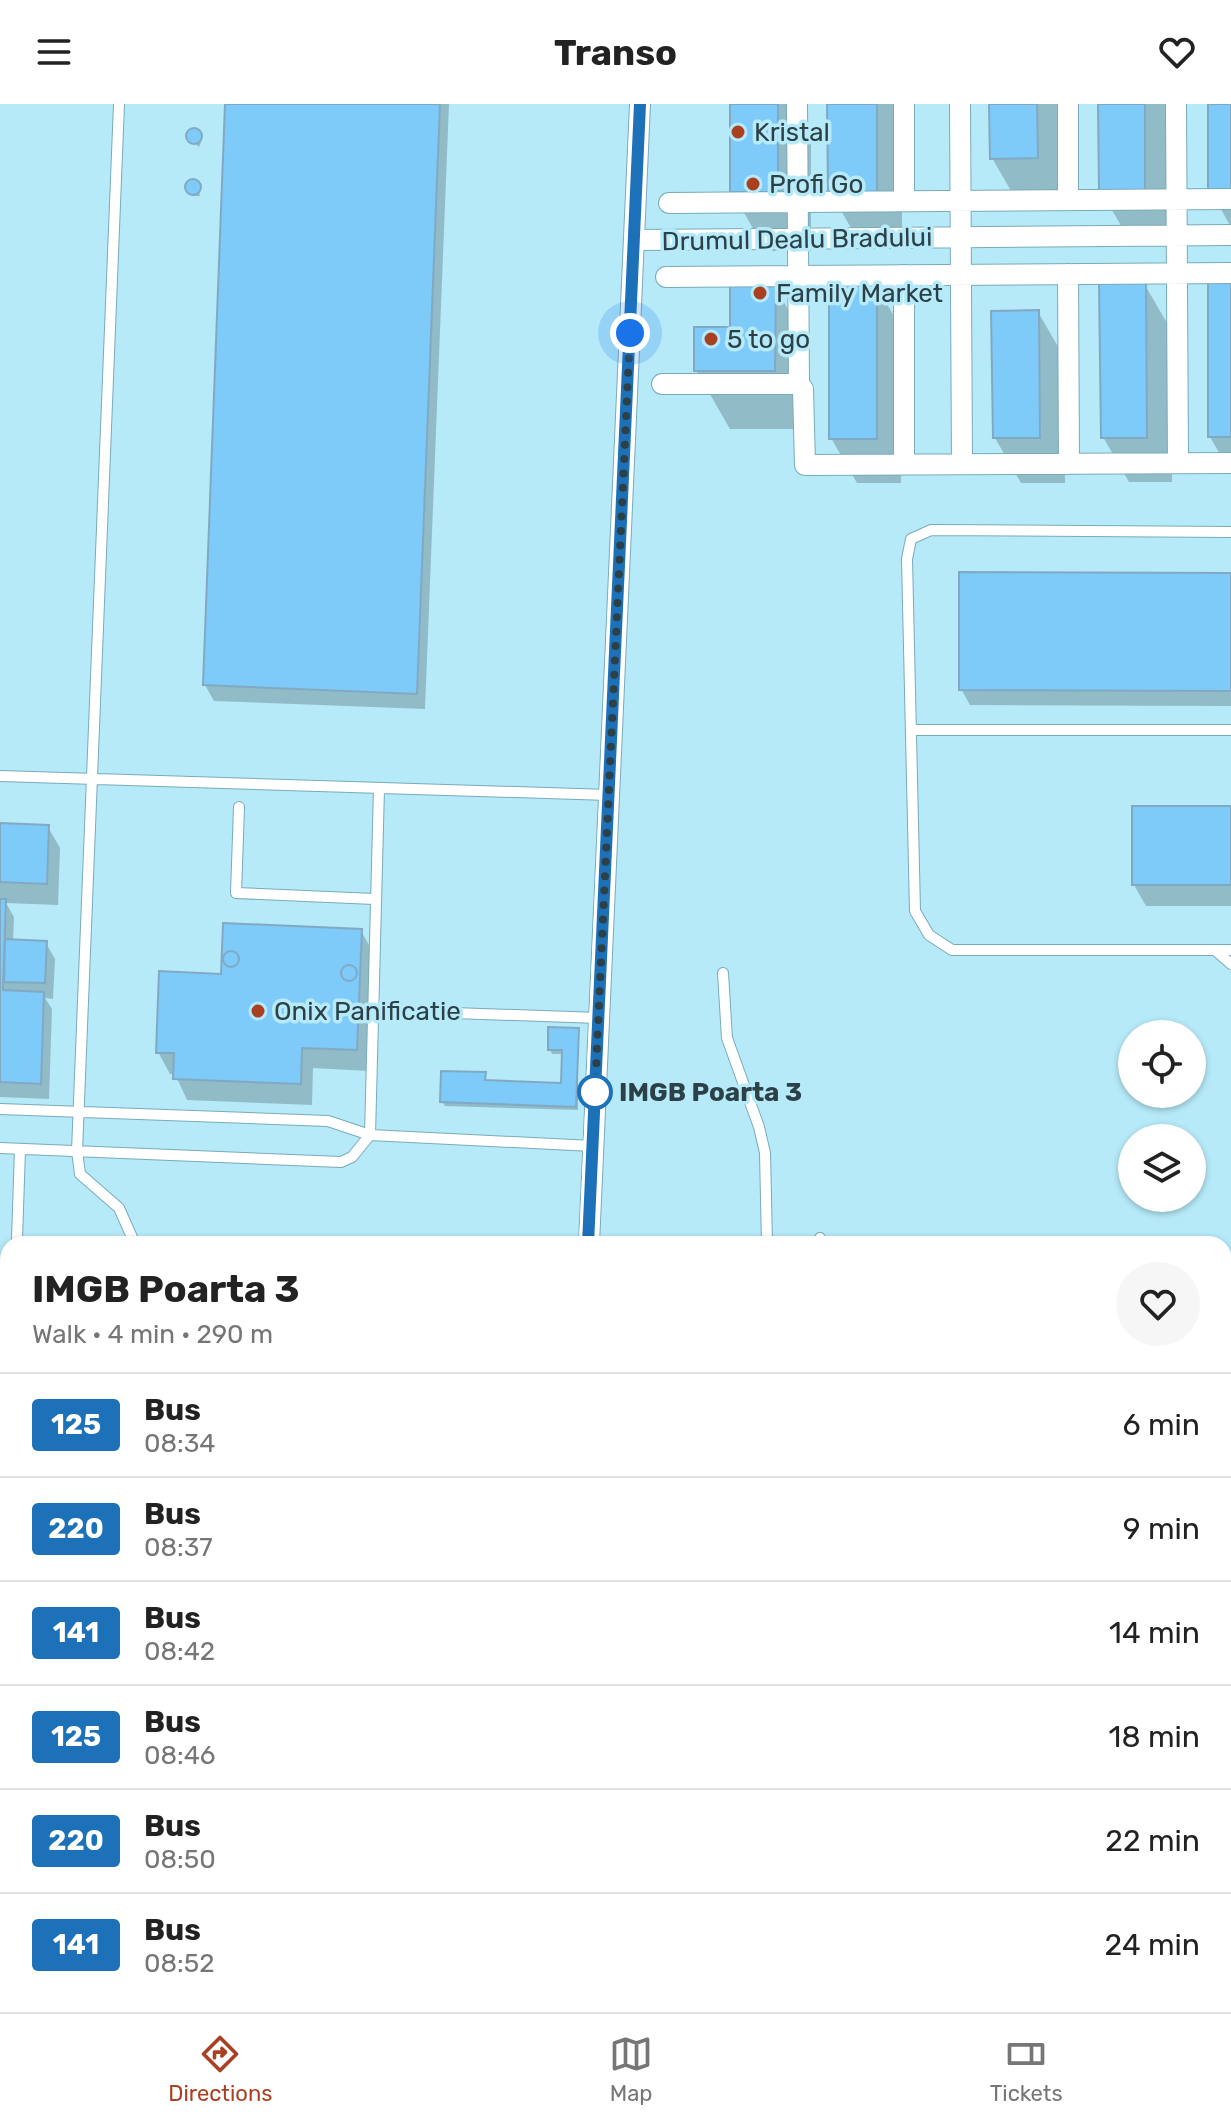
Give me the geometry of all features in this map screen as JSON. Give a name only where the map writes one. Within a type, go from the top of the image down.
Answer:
[{"type":"street","points":[[589,1236],[640,104]]},
{"type":"street","points":[[797,104],[799,384],[803,389],[805,465],[1231,463]]},
{"type":"street","points":[[904,104],[904,201]]},
{"type":"street","points":[[960,104],[961,237]]},
{"type":"street","points":[[1068,104],[1068,200]]},
{"type":"street","points":[[1176,104],[1178,463]]},
{"type":"street","points":[[669,203],[1231,199]]},
{"type":"street","name":"Drumul Dealu Bradului","points":[[634,240],[1231,235]]},
{"type":"street","name":"Drumul Dealu Bradului","points":[[961,237],[962,464]]},
{"type":"street","name":"Drumul Dealu Bradului","points":[[666,277],[1231,273]]},
{"type":"street","points":[[1068,274],[1069,464]]},
{"type":"street","points":[[904,275],[904,464]]},
{"type":"street","points":[[662,384],[799,384]]},
{"type":"lane","points":[[119,104],[95,779],[77,1151],[80,1174],[119,1208],[131,1236]]},
{"type":"lane","points":[[1231,532],[931,530],[911,539],[907,559],[914,730],[915,911],[929,935],[952,950],[1231,950]]},
{"type":"lane","points":[[914,730],[1231,730]]},
{"type":"lane","points":[[0,776],[609,795]]},
{"type":"lane","points":[[0,1148],[341,1162],[352,1157],[370,1135],[379,788]]},
{"type":"lane","points":[[239,807],[236,893],[374,899]]},
{"type":"lane","points":[[1215,950],[1231,964]]},
{"type":"lane","points":[[723,973],[727,1038],[759,1127],[765,1153],[767,1236]]},
{"type":"lane","points":[[425,1012],[599,1018]]},
{"type":"lane","points":[[0,1109],[328,1121],[370,1135],[593,1146]]},
{"type":"lane","points":[[17,1236],[20,1149]]},
{"type":"building","points":[[225,104],[440,104],[417,694],[203,685]]},
{"type":"building","points":[[730,104],[778,104],[778,192],[730,192]]},
{"type":"building","points":[[827,104],[877,104],[877,192],[828,192]]},
{"type":"building","points":[[989,104],[1037,104],[1038,158],[990,159]]},
{"type":"building","points":[[1098,104],[1145,104],[1145,191],[1099,191]]},
{"type":"building","points":[[1208,104],[1231,104],[1231,191],[1208,191]]},
{"type":"building","points":[[194,128],[200,130],[200,142],[194,144],[188,142],[186,136],[188,130]]},
{"type":"building","points":[[193,179],[199,181],[199,193],[193,195],[187,193],[185,187],[187,181]]},
{"type":"building","points":[[1208,282],[1231,282],[1231,437],[1208,437]]},
{"type":"building","points":[[730,283],[776,283],[775,371],[694,371],[694,327],[730,327]]},
{"type":"building","points":[[829,283],[877,283],[877,439],[829,439]]},
{"type":"building","points":[[1099,283],[1146,283],[1147,438],[1101,438]]},
{"type":"building","points":[[1039,310],[1040,438],[993,438],[991,311]]},
{"type":"building","points":[[959,572],[1231,573],[1231,691],[959,690]]},
{"type":"building","points":[[1132,806],[1231,806],[1231,885],[1132,885]]},
{"type":"building","points":[[0,823],[49,825],[47,884],[0,882]]},
{"type":"building","points":[[0,899],[6,899],[3,990],[44,992],[41,1084],[0,1082]]},
{"type":"building","name":"Onix Panificatie","points":[[223,923],[362,929],[357,1050],[302,1048],[301,1084],[173,1079],[174,1053],[156,1053],[159,971],[221,974]]},
{"type":"building","points":[[5,939],[47,941],[45,983],[4,982]]},
{"type":"building","points":[[231,951],[237,953],[237,965],[231,967],[225,965],[223,959],[225,953]]},
{"type":"building","points":[[349,965],[355,967],[355,979],[349,981],[343,979],[341,973],[343,967]]},
{"type":"building","points":[[548,1027],[579,1028],[576,1107],[440,1102],[441,1071],[486,1072],[485,1080],[561,1083],[562,1050],[548,1050]]},
{"type":"bus line","name":"125","points":[[588,1236],[640,104]]},
{"type":"place","name":"Kristal","points":[[738,132]]},
{"type":"place","name":"Profi Go","points":[[753,184]]},
{"type":"place","name":"Family Market","points":[[760,293]]},
{"type":"place","name":"5 to go","points":[[711,339]]},
{"type":"place","name":"Onix Panificatie","points":[[258,1011]]},
{"type":"place","name":"IMGB Poarta 3","points":[[595,1092]]},
{"type":"route","points":[[595,1092],[630,333]]}]
